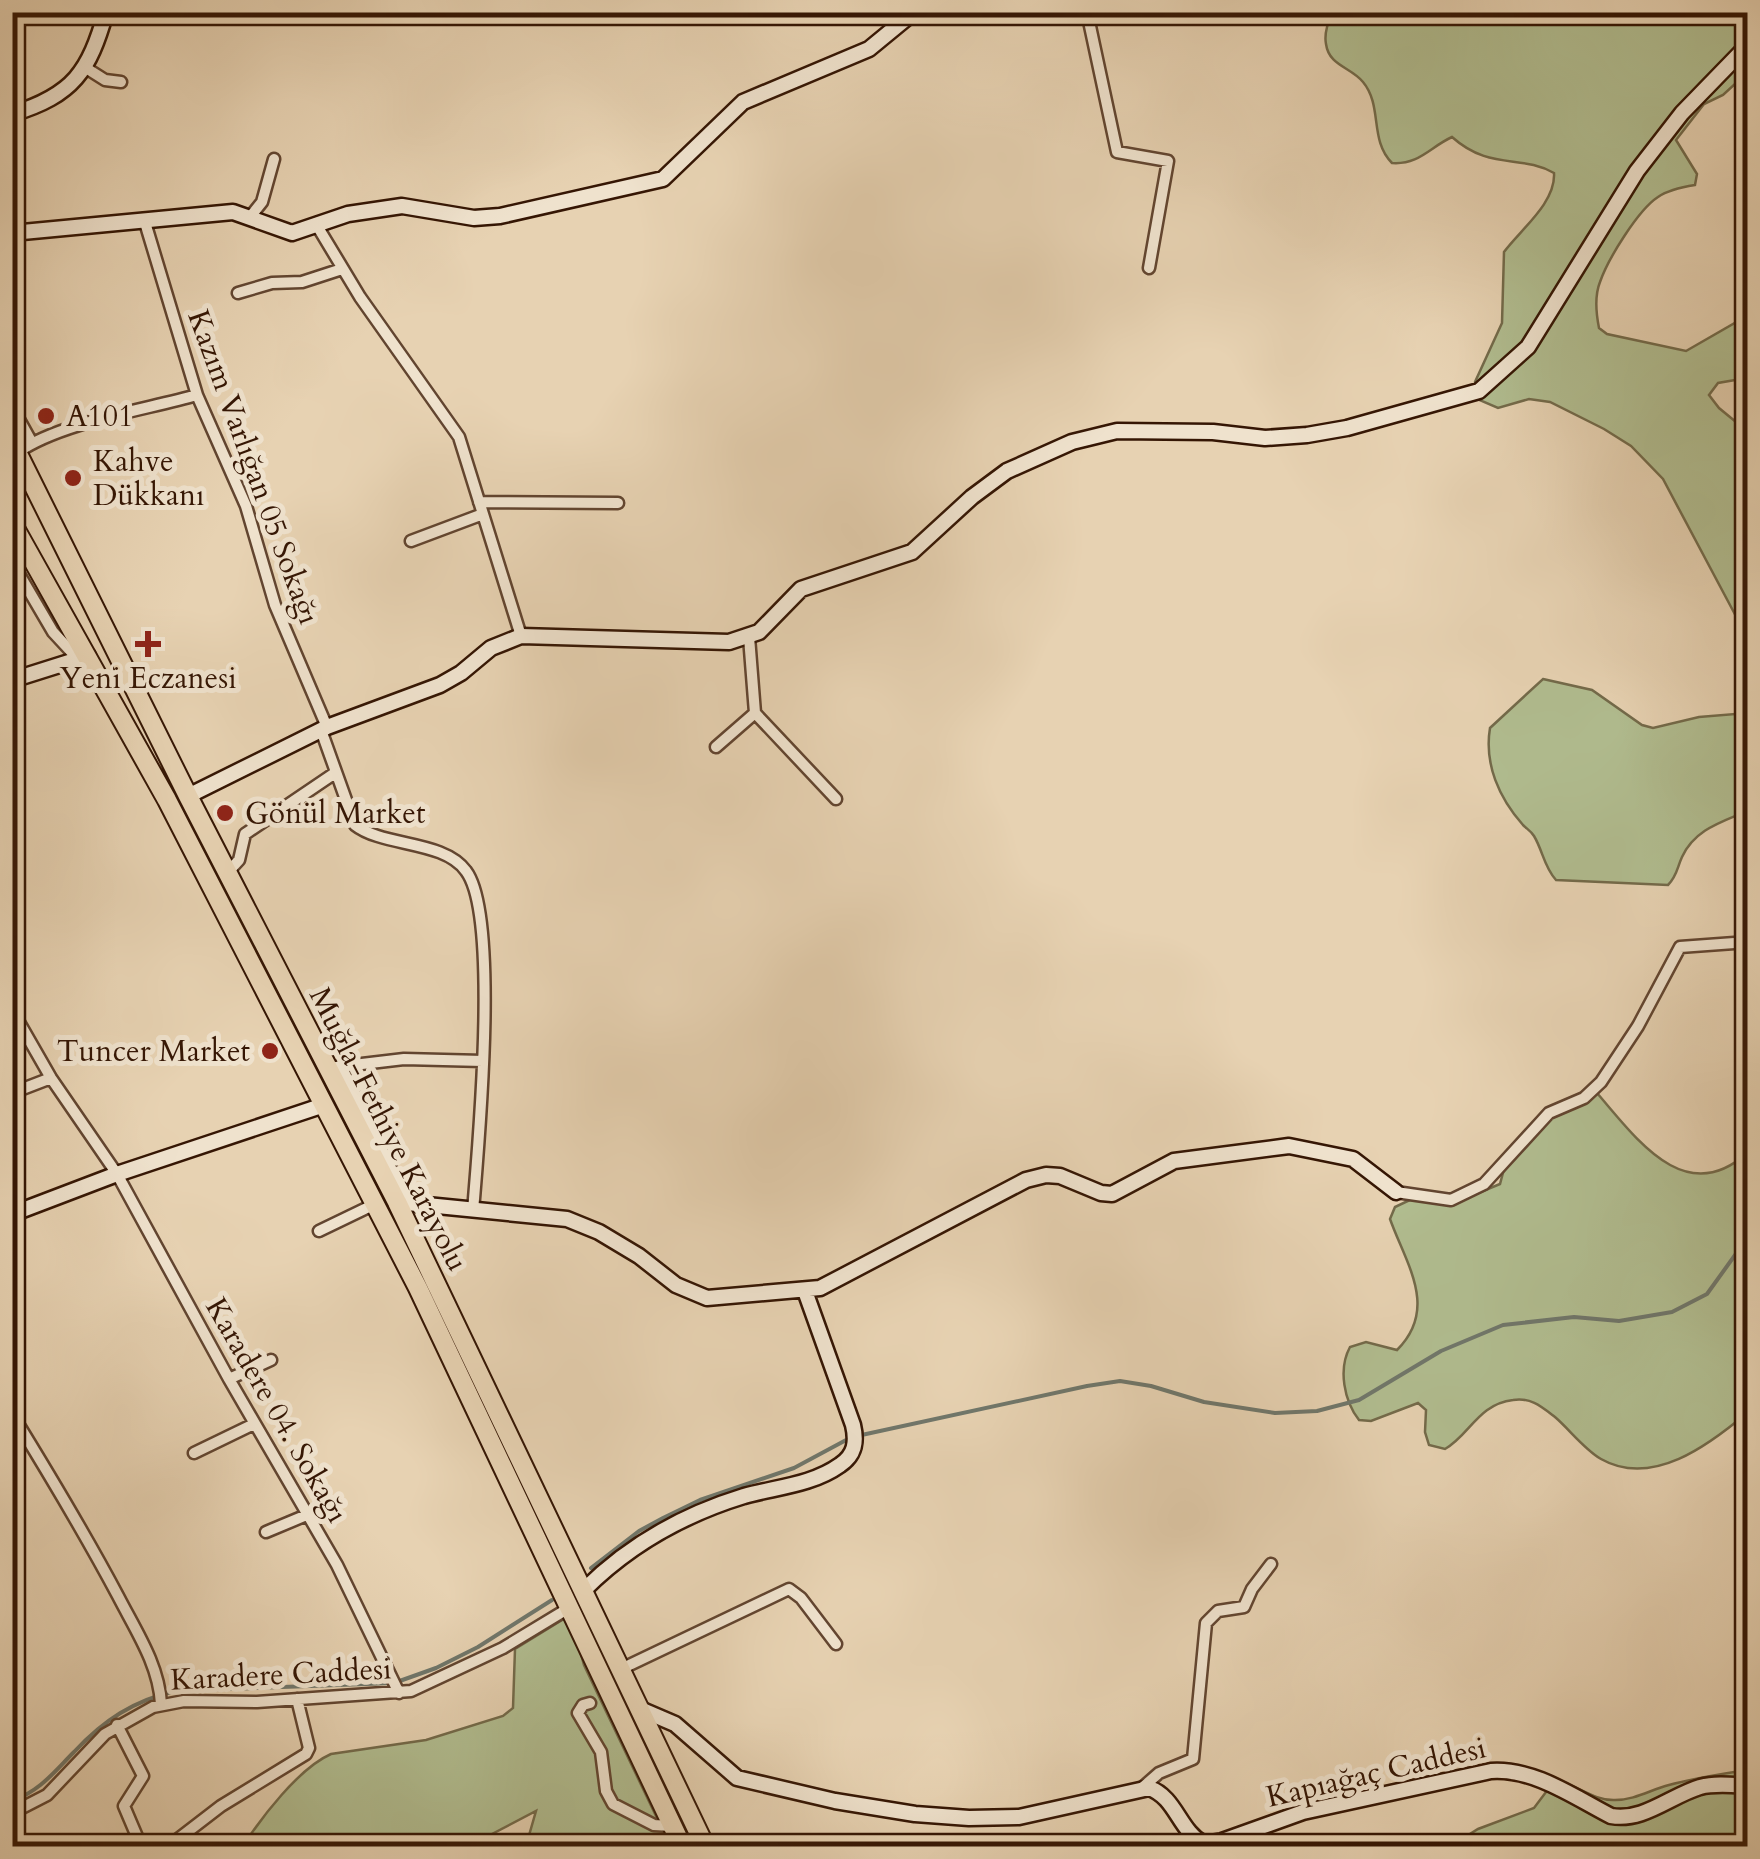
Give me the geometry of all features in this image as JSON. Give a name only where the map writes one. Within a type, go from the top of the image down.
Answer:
[{"type":"highway","points":[[12,476],[20,465],[19,446]]},
{"type":"highway","name":"Muğla-Fethiye Karayolu","points":[[19,446],[188,796],[334,1067],[402,1203],[705,1846]]},
{"type":"highway","name":"Muğla-Fethiye Karayolu","points":[[12,523],[375,1204],[682,1846]]},
{"type":"street","points":[[12,114],[52,97],[86,68],[106,12]]},
{"type":"street","points":[[12,233],[234,212],[292,233],[348,214],[402,206],[474,218],[500,216],[664,179],[743,102],[869,49],[914,12]]},
{"type":"street","points":[[1087,12],[1118,152],[1168,160],[1149,268]]},
{"type":"street","points":[[188,796],[324,728],[440,684],[461,673],[491,648],[521,636],[728,642],[750,637],[801,589],[912,552],[1007,471],[1072,442],[1117,430],[1214,432],[1265,438],[1308,435],[1467,397],[1479,391],[1528,346],[1638,171],[1682,113],[1748,45]]},
{"type":"street","points":[[86,68],[105,80],[121,82]]},
{"type":"street","points":[[250,217],[262,202],[274,158]]},
{"type":"street","name":"Kazım Varlığan 05 Sokağı","points":[[144,219],[198,396],[246,506],[275,605],[324,728],[350,817],[360,829],[426,849],[466,869],[482,930],[482,1061]]},
{"type":"street","points":[[316,224],[342,269],[459,437],[521,636]]},
{"type":"street","points":[[238,293],[272,283],[302,282],[342,269]]},
{"type":"street","points":[[12,407],[19,446],[198,396]]},
{"type":"street","points":[[411,542],[481,508],[618,503]]},
{"type":"street","points":[[12,562],[53,632],[83,658]]},
{"type":"street","points":[[750,637],[754,713],[836,799]]},
{"type":"street","points":[[12,680],[83,658]]},
{"type":"street","points":[[716,746],[754,713]]},
{"type":"street","points":[[227,873],[239,860],[244,834],[336,773]]},
{"type":"street","points":[[402,1203],[567,1219],[622,1245],[698,1297],[804,1291],[834,1282],[1026,1180],[1046,1174],[1112,1194],[1174,1160],[1289,1146],[1353,1159],[1396,1192],[1451,1200],[1484,1184],[1549,1113],[1584,1098],[1601,1082],[1638,1026],[1680,946],[1748,942]]},
{"type":"street","name":"Karadere 04. Sokağı","points":[[12,1010],[117,1174],[228,1379],[309,1514],[398,1691]]},
{"type":"street","points":[[334,1067],[404,1059],[482,1061],[473,1212]]},
{"type":"street","points":[[12,1093],[52,1078]]},
{"type":"street","points":[[12,1214],[324,1104]]},
{"type":"street","points":[[319,1231],[375,1204]]},
{"type":"street","points":[[584,1590],[618,1557],[638,1544],[723,1503],[826,1473],[845,1462],[855,1436],[804,1291]]},
{"type":"street","points":[[228,1379],[271,1360]]},
{"type":"street","points":[[12,1414],[94,1551],[147,1652],[161,1701]]},
{"type":"street","points":[[194,1453],[254,1424]]},
{"type":"street","points":[[266,1532],[309,1514]]},
{"type":"street","points":[[640,1709],[674,1724],[737,1778],[834,1801],[969,1818],[1065,1809],[1143,1788],[1159,1773],[1193,1759],[1208,1618],[1244,1606],[1271,1564]]},
{"type":"street","points":[[622,1668],[789,1589],[802,1598],[836,1644]]},
{"type":"street","name":"Karadere Caddesi","points":[[12,1812],[46,1795],[117,1725],[161,1701],[298,1699],[398,1691],[476,1661],[569,1608]]},
{"type":"street","points":[[169,1846],[221,1806],[306,1754],[309,1748],[298,1699]]},
{"type":"street","points":[[590,1703],[578,1713],[601,1752],[606,1791],[613,1804],[654,1825],[672,1826]]},
{"type":"street","points":[[117,1725],[142,1772],[142,1780],[124,1806],[142,1846]]},
{"type":"street","name":"Kapıağaç Caddesi","points":[[1143,1788],[1164,1795],[1192,1836],[1211,1844],[1304,1812],[1492,1771],[1534,1777],[1622,1818],[1703,1786],[1748,1786]]},
{"type":"green space","points":[[1332,13],[1747,13],[1747,73],[1723,95],[1704,104],[1676,140],[1697,174],[1695,185],[1675,189],[1650,203],[1604,272],[1596,305],[1599,328],[1607,334],[1686,351],[1747,316],[1747,378],[1718,383],[1709,395],[1747,431],[1747,637],[1663,479],[1631,446],[1550,402],[1529,399],[1498,408],[1477,399],[1475,382],[1502,323],[1504,252],[1543,205],[1554,173],[1479,154],[1452,137],[1417,158],[1392,163],[1381,144],[1369,91],[1328,51],[1326,36]]},
{"type":"green space","points":[[1543,679],[1592,690],[1642,725],[1653,728],[1699,717],[1747,713],[1747,811],[1694,840],[1668,885],[1556,880],[1534,836],[1500,792],[1489,755],[1490,728]]},
{"type":"green space","points":[[1597,1093],[1645,1147],[1683,1170],[1703,1174],[1724,1168],[1747,1153],[1747,1413],[1679,1459],[1640,1469],[1620,1467],[1601,1459],[1555,1417],[1525,1400],[1491,1408],[1445,1449],[1429,1445],[1426,1410],[1418,1403],[1371,1421],[1359,1420],[1344,1385],[1344,1365],[1350,1347],[1366,1342],[1397,1350],[1416,1318],[1415,1286],[1390,1219],[1395,1207],[1414,1198],[1464,1199],[1500,1184],[1508,1154],[1543,1111]]},
{"type":"green space","points":[[567,1617],[584,1665],[666,1837],[630,1846],[526,1846],[536,1811],[469,1846],[243,1846],[294,1782],[331,1754],[426,1740],[503,1716],[513,1708],[515,1649]]},
{"type":"green space","points":[[1747,1770],[1747,1846],[1451,1846],[1478,1829],[1534,1808],[1555,1780],[1599,1798],[1615,1800],[1688,1780]]},
{"type":"waterway","points":[[857,1436],[1120,1381],[1204,1402],[1275,1413],[1317,1411],[1359,1400],[1441,1351],[1503,1325],[1574,1317],[1619,1321],[1672,1312],[1707,1294],[1748,1237]]},
{"type":"waterway","points":[[591,1568],[639,1531],[663,1518],[700,1500],[794,1468],[848,1439]]},
{"type":"waterway","points":[[12,1801],[39,1786],[108,1721],[146,1700],[175,1691],[394,1683],[478,1647],[552,1600]]},
{"type":"place","name":"A101","points":[[46,416]]},
{"type":"place","name":"Kahve Dükkanı","points":[[73,478]]},
{"type":"place","name":"Yeni Eczanesi","points":[[148,644]]},
{"type":"place","name":"Gönül Market","points":[[225,813]]},
{"type":"place","name":"Tuncer Market","points":[[270,1051]]}]
